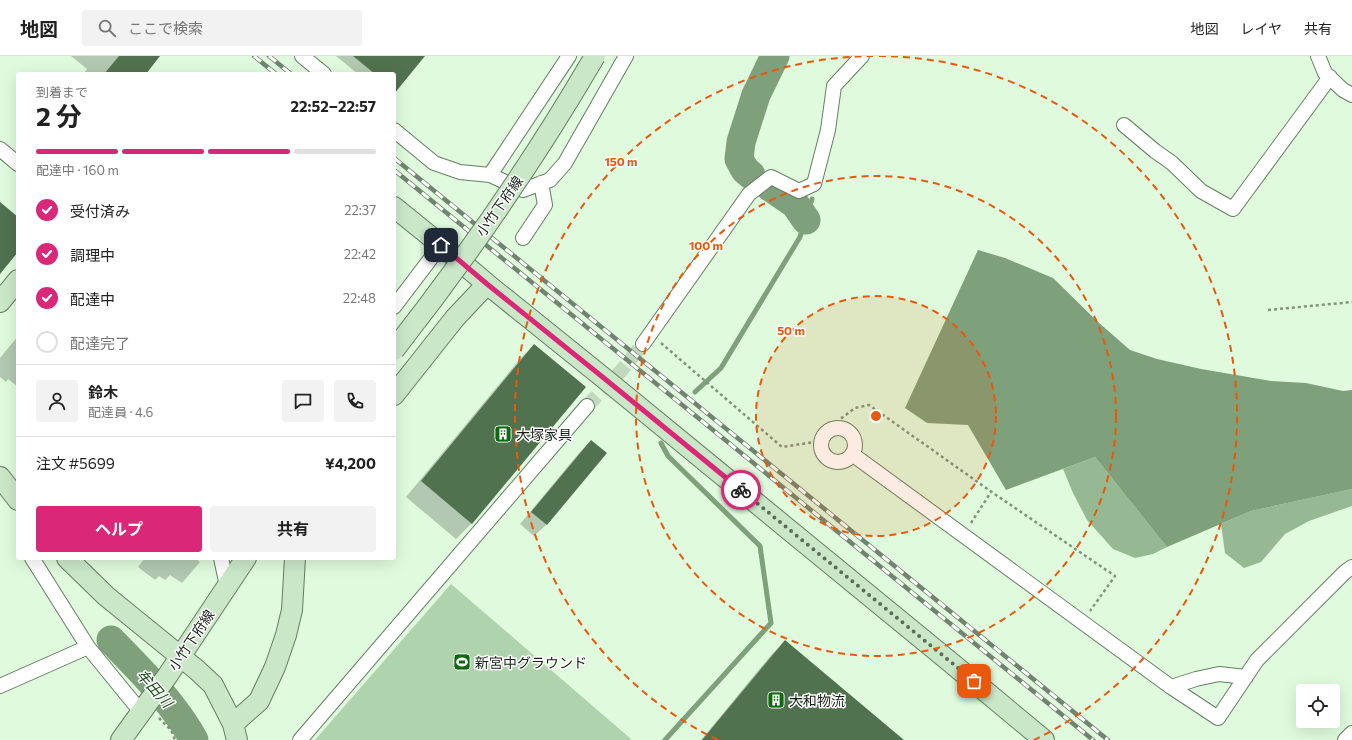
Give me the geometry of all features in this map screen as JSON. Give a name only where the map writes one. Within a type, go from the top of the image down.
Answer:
[{"type":"street","points":[[302,56],[322,72]]},
{"type":"street","points":[[490,175],[570,56]]},
{"type":"street","name":"小竹下府線","points":[[396,347],[421,316],[492,218],[561,114],[595,56]]},
{"type":"street","points":[[396,132],[434,163],[460,172],[490,175],[522,190],[550,180],[565,163],[626,56]]},
{"type":"street","points":[[646,339],[749,194],[771,177],[799,191],[814,184],[828,130],[834,86],[862,56]]},
{"type":"street","points":[[1318,56],[1325,73],[1343,90],[1352,95]]},
{"type":"street","points":[[1124,124],[1155,151],[1172,163],[1201,191],[1233,208],[1330,77]]},
{"type":"street","points":[[0,149],[16,162]]},
{"type":"street","points":[[523,238],[545,205],[541,183]]},
{"type":"street","points":[[396,209],[950,661],[1044,740]]},
{"type":"street","points":[[396,304],[441,245]]},
{"type":"street","points":[[0,302],[16,282]]},
{"type":"street","points":[[396,392],[455,318],[487,284]]},
{"type":"street","points":[[300,740],[587,406]]},
{"type":"street","points":[[842,429],[847,431],[853,439],[854,450],[848,459],[837,462],[826,457],[823,453],[821,442],[824,436],[832,430],[842,429]]},
{"type":"street","points":[[852,454],[1171,687],[1218,718],[1257,660],[1345,572],[1352,567]]},
{"type":"street","points":[[0,477],[16,497]]},
{"type":"street","points":[[33,560],[88,648],[144,708]]},
{"type":"street","points":[[68,560],[106,596],[198,670],[213,685],[235,732],[259,701],[275,667],[286,635],[292,610],[296,560]]},
{"type":"street","points":[[221,560],[227,586]]},
{"type":"street","name":"小竹下府線","points":[[121,740],[168,675],[245,560]]},
{"type":"street","points":[[0,686],[88,648]]},
{"type":"street","points":[[1171,687],[1219,674],[1246,677]]},
{"type":"street","points":[[1345,740],[1352,733]]},
{"type":"path","points":[[1268,310],[1352,302]]},
{"type":"path","points":[[646,339],[782,447],[821,442]]},
{"type":"path","points":[[842,429],[838,420],[856,408],[869,405],[991,492],[1116,576],[1082,622]]},
{"type":"path","points":[[962,535],[991,492]]},
{"type":"path","points":[[144,708],[170,730],[175,740]]},
{"type":"shaded area","points":[[978,250],[1005,258],[1053,278],[1098,322],[1130,350],[1157,359],[1201,369],[1271,381],[1306,383],[1343,391],[1352,390],[1352,489],[1251,511],[1167,547],[1095,457],[1006,490],[968,425],[927,423],[905,408]]},
{"type":"shaded area","points":[[1095,457],[1167,547],[1153,554],[1135,558],[1113,549],[1087,520],[1063,469]]},
{"type":"shaded area","points":[[1352,489],[1352,506],[1309,521],[1285,534],[1261,562],[1244,568],[1225,553],[1221,524],[1251,511]]},
{"type":"shaded area","name":"新宮中グラウンド","points":[[451,584],[631,739],[315,740]]},
{"type":"building","points":[[119,56],[160,56],[148,72],[106,72]]},
{"type":"building","points":[[353,56],[425,56],[396,92],[396,72],[373,72]]},
{"type":"building","points":[[0,202],[16,215],[16,254],[0,274]]},
{"type":"building","name":"大塚家具","points":[[534,344],[586,387],[472,524],[421,481]]},
{"type":"building","points":[[591,440],[607,453],[547,525],[531,512]]},
{"type":"building","name":"大和物流","points":[[785,640],[904,740],[702,740]]},
{"type":"waterway","points":[[751,175],[745,170],[739,159],[741,142],[756,95],[775,56]]},
{"type":"waterway","points":[[770,187],[795,204],[806,220]]},
{"type":"waterway","points":[[695,392],[721,368],[800,237],[812,199]]},
{"type":"waterway","points":[[661,443],[668,456],[760,546],[771,623],[665,740]]},
{"type":"waterway","name":"牟田川","points":[[111,640],[145,675],[166,700],[186,726],[194,740]]},
{"type":"tunnel","points":[[587,406],[621,371],[643,344]]},
{"type":"railway","points":[[254,56],[274,72]]},
{"type":"railway","points":[[269,56],[289,72]]},
{"type":"railway","points":[[396,160],[1108,740]]},
{"type":"railway","points":[[396,172],[1093,740]]},
{"type":"way so far","points":[[741,490],[974,681]]},
{"type":"place","name":"大塚家具","points":[[503,434]]},
{"type":"place","name":"新宮中グラウンド","points":[[462,662]]},
{"type":"place","name":"大和物流","points":[[776,700]]},
{"type":"route","points":[[441,245],[741,490]]}]
